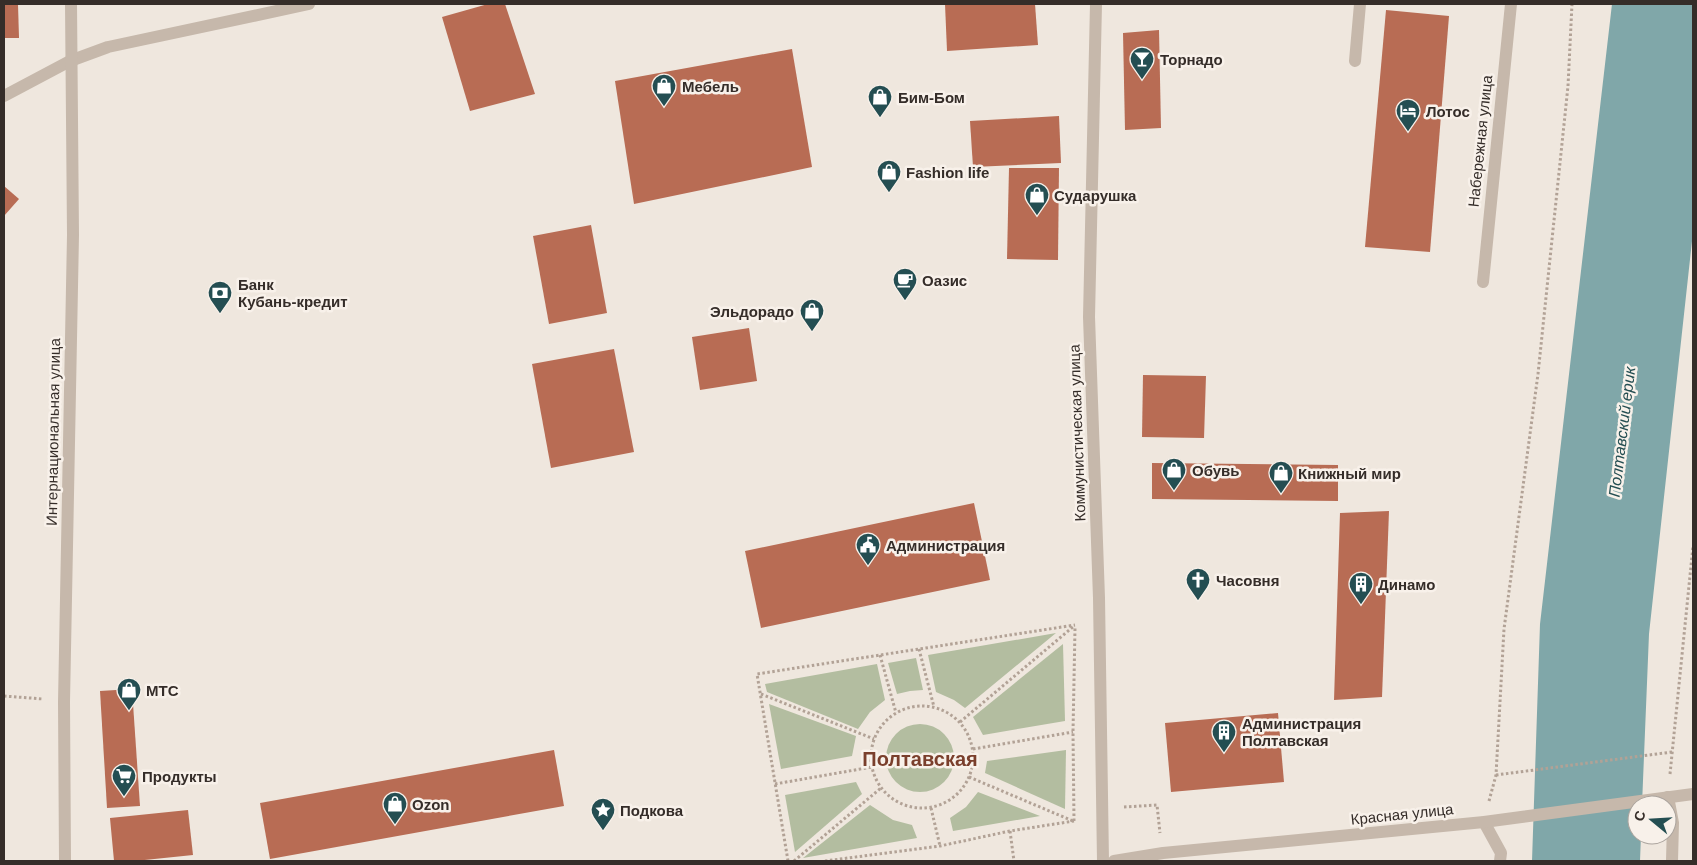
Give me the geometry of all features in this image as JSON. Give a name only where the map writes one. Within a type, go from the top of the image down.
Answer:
[{"type":"street","name":"Интернациональная улица","points":[[65,861],[64,702],[73,235],[70,4]]},
{"type":"street","points":[[4,96],[70,61],[108,47],[309,4]]},
{"type":"street","name":"Коммунистическая улица","points":[[1096,4],[1089,317],[1099,598],[1103,861]]},
{"type":"street","points":[[1355,61],[1360,4]]},
{"type":"street","name":"Набережная улица","points":[[1482,282],[1511,4]]},
{"type":"street","name":"Красная улица","points":[[1677,796],[1693,794]]},
{"type":"street","name":"Красная улица","points":[[1114,861],[1163,853],[1484,822],[1627,803]]},
{"type":"street","points":[[1484,822],[1501,853],[1500,861]]},
{"type":"street","points":[[1672,845],[1672,861]]},
{"type":"path","points":[[1484,822],[1496,775],[1504,629],[1539,364],[1568,86],[1572,4]]},
{"type":"path","points":[[1664,795],[1672,752],[1693,546]]},
{"type":"path","points":[[788,861],[757,674],[1075,625]]},
{"type":"path","points":[[960,722],[1075,625]]},
{"type":"path","points":[[1074,821],[1075,625]]},
{"type":"path","points":[[919,649],[934,707]]},
{"type":"path","points":[[880,655],[896,713]]},
{"type":"path","points":[[761,694],[874,739]]},
{"type":"path","points":[[4,696],[64,702]]},
{"type":"path","points":[[915,706],[934,707],[948,713],[960,722],[970,739],[973,749],[972,768],[969,777],[958,794],[946,803],[931,808],[920,808],[905,806],[892,799],[881,788],[872,767],[871,754],[874,739],[881,726],[896,713],[915,706]]},
{"type":"path","points":[[973,749],[1073,732]]},
{"type":"path","points":[[1496,775],[1672,752]]},
{"type":"path","points":[[775,784],[872,767]]},
{"type":"path","points":[[969,777],[1074,821]]},
{"type":"path","points":[[794,861],[881,788]]},
{"type":"path","points":[[1074,810],[1157,805],[1163,853]]},
{"type":"path","points":[[931,808],[940,846]]},
{"type":"path","points":[[825,861],[940,846],[1010,831],[1074,821]]},
{"type":"path","points":[[1010,831],[1014,861]]},
{"type":"green space","points":[[1056,633],[965,708],[954,700],[936,692],[928,655]]},
{"type":"green space","points":[[1063,644],[1065,721],[983,735],[973,717]]},
{"type":"green space","points":[[916,658],[923,690],[897,694],[888,663]]},
{"type":"green space","points":[[877,664],[885,700],[870,712],[858,729],[767,692],[765,684]]},
{"type":"green space","points":[[769,704],[856,736],[852,756],[781,769]]},
{"type":"green space","points":[[920,724],[933,727],[944,734],[951,745],[954,758],[951,771],[944,782],[933,789],[920,792],[907,789],[896,782],[889,771],[886,758],[889,745],[896,734],[907,727]]},
{"type":"green space","points":[[1066,750],[1065,809],[985,773],[987,761]]},
{"type":"green space","points":[[856,782],[862,794],[795,852],[785,795]]},
{"type":"green space","points":[[978,792],[1040,816],[953,831],[950,818],[966,807]]},
{"type":"green space","points":[[870,805],[893,820],[912,825],[917,838],[803,858]]},
{"type":"water","name":"Полтавский ерик","points":[[1612,4],[1693,4],[1693,232],[1649,634],[1642,795],[1627,795],[1627,845],[1641,845],[1640,861],[1532,861],[1540,624]]},
{"type":"building","points":[[4,4],[18,4],[19,38],[4,38]]},
{"type":"building","points":[[488,4],[505,4],[535,94],[470,111],[442,17]]},
{"type":"building","points":[[945,4],[1035,4],[1038,45],[947,51]]},
{"type":"building","name":"Лотос","points":[[1386,10],[1449,16],[1430,252],[1365,247]]},
{"type":"building","name":"Торнадо","points":[[1159,30],[1161,128],[1125,130],[1123,33]]},
{"type":"building","points":[[792,49],[812,167],[634,204],[615,81]]},
{"type":"building","points":[[1059,116],[1061,163],[973,167],[970,121]]},
{"type":"building","points":[[1009,168],[1059,168],[1058,260],[1007,259]]},
{"type":"building","points":[[4,186],[19,199],[4,216]]},
{"type":"building","points":[[591,225],[607,313],[549,324],[533,236]]},
{"type":"building","points":[[749,328],[757,381],[700,390],[692,337]]},
{"type":"building","points":[[614,349],[634,452],[551,468],[532,364]]},
{"type":"building","points":[[1143,375],[1206,376],[1204,438],[1142,437]]},
{"type":"building","points":[[1152,463],[1338,465],[1338,501],[1152,499]]},
{"type":"building","name":"Администрация","points":[[974,503],[990,580],[761,628],[745,551]]},
{"type":"building","name":"Динамо","points":[[1389,511],[1382,697],[1334,700],[1340,513]]},
{"type":"building","points":[[132,689],[140,806],[107,808],[100,691]]},
{"type":"building","name":"Администрация Полтавская","points":[[1278,713],[1284,782],[1171,792],[1165,723]]},
{"type":"building","points":[[554,750],[564,806],[270,859],[260,803]]},
{"type":"building","points":[[188,810],[193,855],[135,861],[114,861],[110,818]]},
{"type":"place","name":"Торнадо","points":[[1142,80]]},
{"type":"place","name":"Мебель","points":[[664,107]]},
{"type":"place","name":"Бим-Бом","points":[[880,118]]},
{"type":"place","name":"Лотос","points":[[1408,132]]},
{"type":"place","name":"Fashion life","points":[[889,193]]},
{"type":"place","name":"Сударушка","points":[[1037,216]]},
{"type":"place","name":"Оазис","points":[[905,301]]},
{"type":"place","name":"Банк Кубань-кредит","points":[[220,314]]},
{"type":"place","name":"Эльдорадо","points":[[812,332]]},
{"type":"place","name":"Обувь","points":[[1174,491]]},
{"type":"place","name":"Книжный мир","points":[[1281,494]]},
{"type":"place","name":"Администрация","points":[[868,566]]},
{"type":"place","name":"Часовня","points":[[1198,601]]},
{"type":"place","name":"Динамо","points":[[1361,605]]},
{"type":"place","name":"МТС","points":[[129,711]]},
{"type":"place","name":"Администрация Полтавская","points":[[1224,753]]},
{"type":"place","name":"Продукты","points":[[124,797]]},
{"type":"place","name":"Ozon","points":[[395,825]]},
{"type":"place","name":"Подкова","points":[[603,831]]},
{"type":"district","name":"Полтавская","points":[[920,759]]}]
